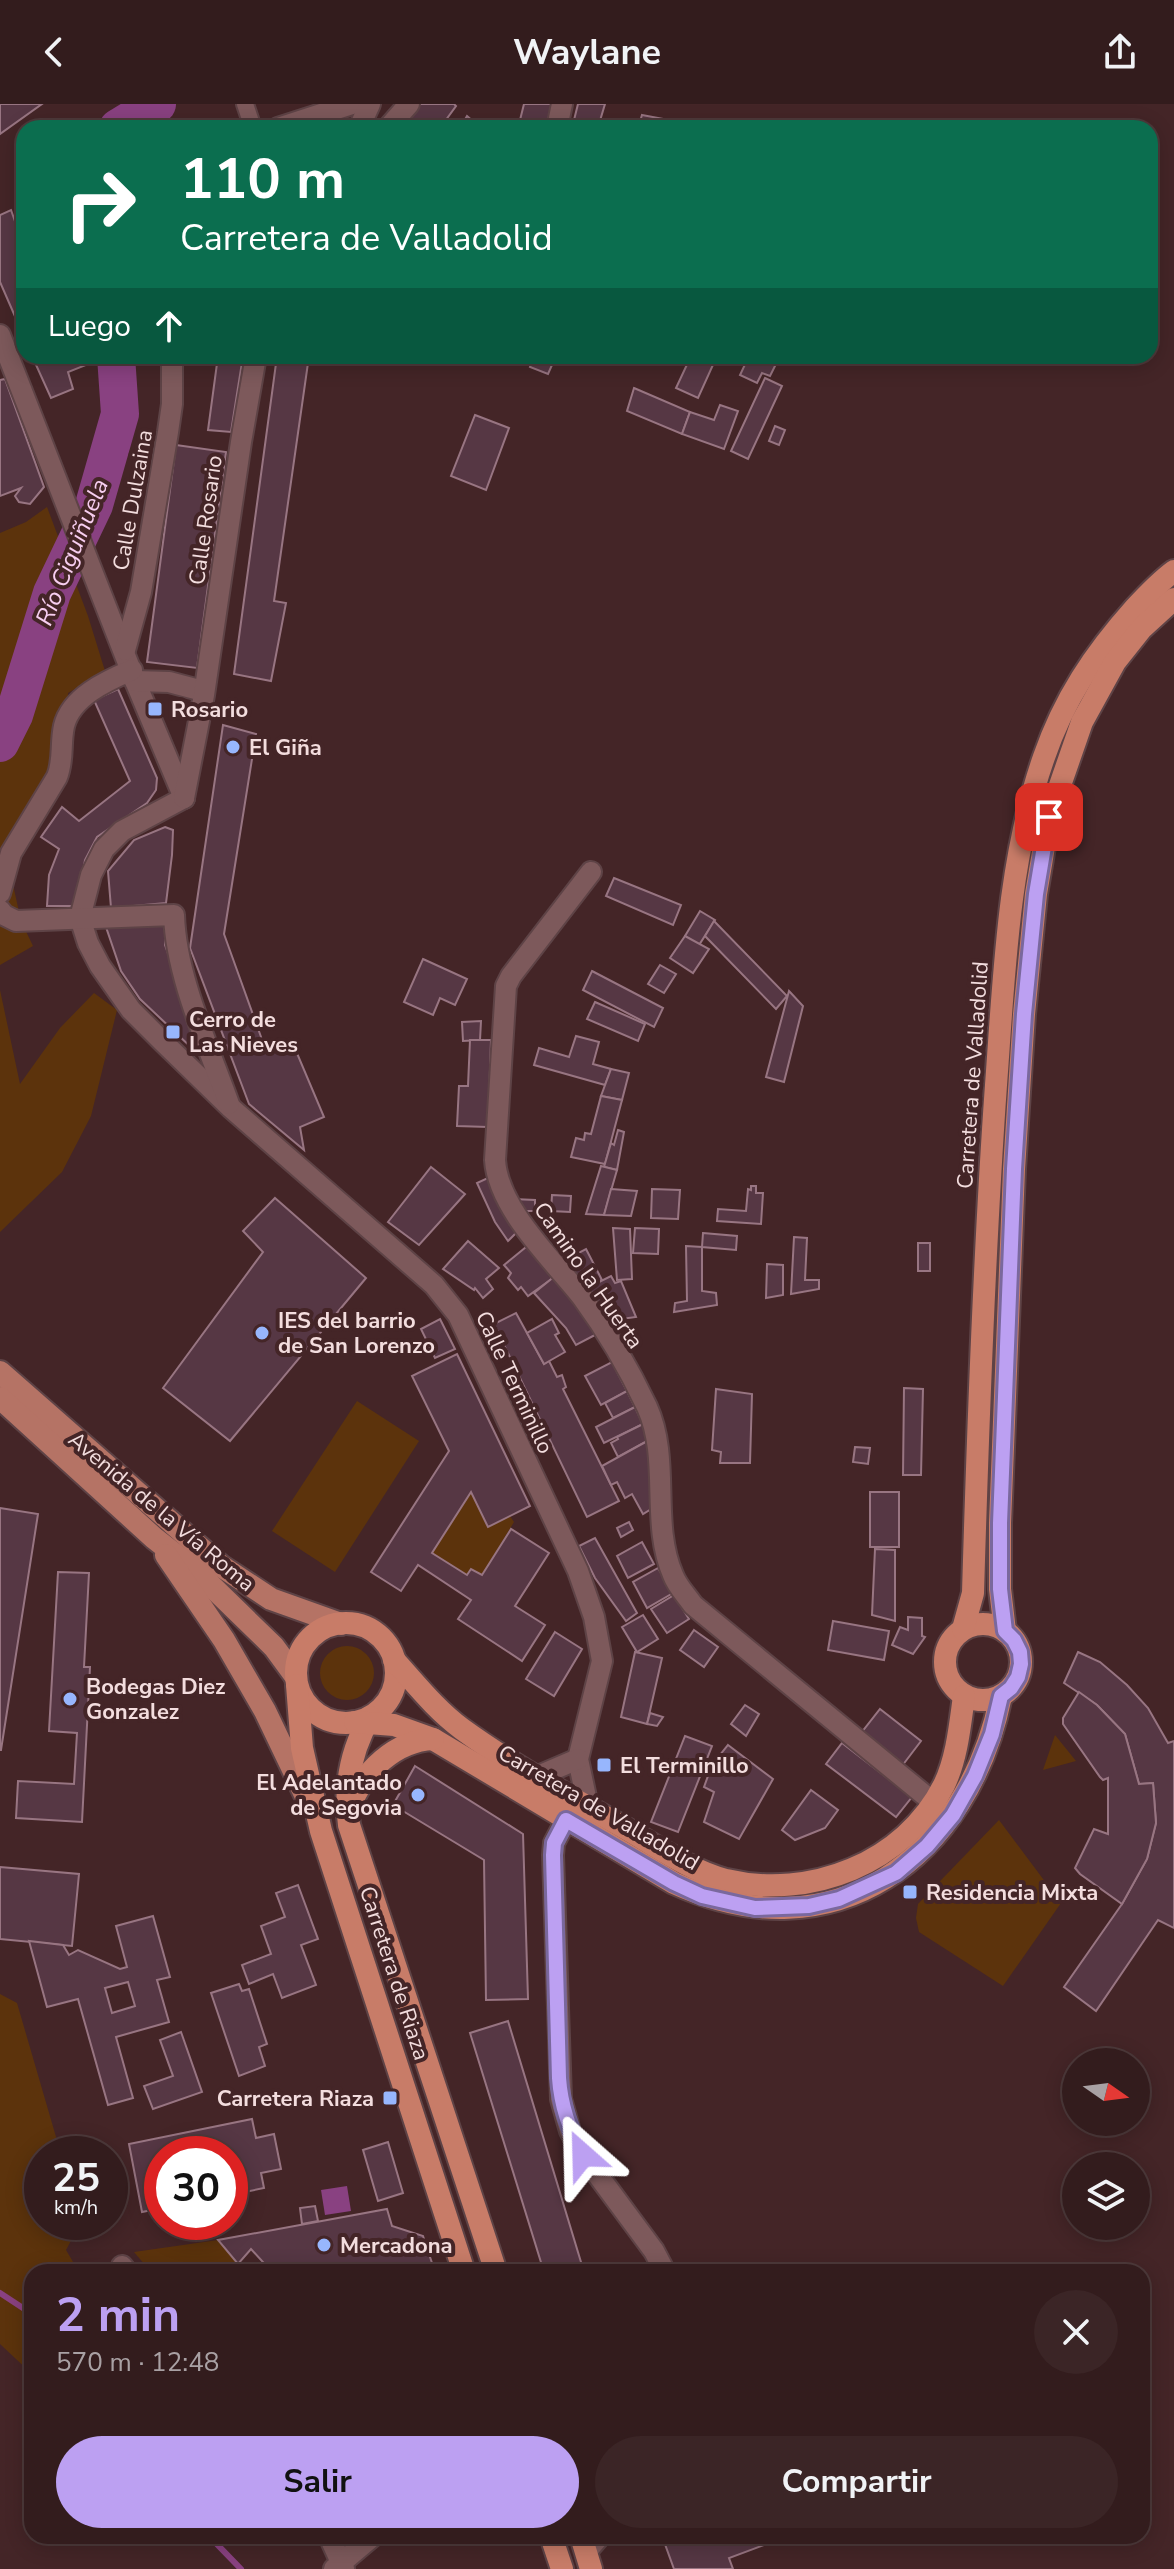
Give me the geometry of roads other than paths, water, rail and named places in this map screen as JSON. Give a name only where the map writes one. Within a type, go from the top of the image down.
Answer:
[{"type":"highway","name":"Carretera de Valladolid","points":[[963,1629],[973,1593],[986,1225],[1003,991],[1018,861],[1029,806],[1043,759],[1057,722],[1079,679],[1114,632],[1160,581],[1174,571]]},
{"type":"highway","points":[[1005,1631],[1000,1589],[1000,1523],[1014,1169],[1026,999],[1036,894],[1046,832],[1082,722],[1115,662],[1142,628],[1174,599]]},
{"type":"highway","points":[[341,1624],[363,1627],[377,1634],[394,1660],[395,1676],[391,1692],[383,1706],[364,1720],[338,1723],[315,1713],[304,1701],[297,1681],[300,1655],[308,1641],[319,1631],[341,1624]]},
{"type":"highway","points":[[973,1625],[995,1626],[1005,1631],[1020,1652],[1018,1677],[1001,1696],[976,1700],[964,1696],[948,1679],[945,1668],[948,1646],[963,1629],[973,1625]]},
{"type":"highway","name":"Carretera de Valladolid","points":[[394,1660],[459,1728],[536,1777],[678,1860],[727,1880],[773,1885],[828,1878],[855,1869],[905,1836],[933,1802],[951,1769],[964,1696]]},
{"type":"highway","name":"Carretera de Riaza","points":[[297,1681],[302,1748],[321,1831],[461,2264]]},
{"type":"highway","name":"Carretera de Valladolid","points":[[364,1720],[394,1725],[433,1739],[566,1820],[702,1896],[755,1908],[809,1906],[839,1899],[896,1873],[927,1846],[945,1825],[975,1776],[992,1734],[1001,1696]]},
{"type":"highway","name":"Carretera de Riaza","points":[[364,1720],[348,1780],[349,1825],[493,2264]]},
{"type":"highway","points":[[349,1825],[351,1805],[369,1773],[394,1752],[413,1743],[433,1739]]},
{"type":"highway","points":[[554,2544],[562,2569]]},
{"type":"main road","name":"Avenida de la Vía Roma","points":[[0,1372],[221,1566],[271,1599],[341,1624]]},
{"type":"main road","name":"Avenida de la Vía Roma","points":[[0,1398],[154,1538],[196,1571],[274,1647],[297,1681]]},
{"type":"main road","name":"Avenida de la Vía Roma","points":[[154,1538],[224,1640],[265,1711],[321,1831]]},
{"type":"street","points":[[303,120],[352,104]]},
{"type":"street","points":[[395,120],[409,104]]},
{"type":"street","points":[[0,335],[184,798],[112,839],[96,863],[80,918]]},
{"type":"street","name":"Calle Dulzaina","points":[[125,650],[141,592],[168,432],[172,364]]},
{"type":"street","name":"Calle Rosario","points":[[184,798],[204,695],[255,364]]},
{"type":"street","points":[[0,893],[11,853],[61,767],[64,724],[77,703],[95,688],[134,676],[203,691]]},
{"type":"street","name":"Camino la Huerta","points":[[591,872],[506,986],[495,1166],[498,1177],[518,1217],[583,1299],[613,1343],[647,1408],[660,1466],[663,1538],[670,1567],[681,1589],[693,1605],[933,1802]]},
{"type":"street","points":[[0,910],[16,921],[174,915],[175,943],[181,967],[231,1108]]},
{"type":"street","name":"Calle Terminillo","points":[[80,918],[100,966],[131,1010],[231,1108],[434,1285],[458,1315],[578,1571],[594,1617],[602,1661],[578,1759],[588,1807]]},
{"type":"street","points":[[536,1777],[578,1759]]},
{"type":"street","points":[[566,1820],[554,1843],[553,1855],[561,2099],[570,2131],[583,2155],[661,2264]]},
{"type":"street","points":[[332,2544],[340,2567],[364,2544]]},
{"type":"waterway","name":"Río Ciguiñuela","points":[[131,120],[157,104]]},
{"type":"waterway","name":"Río Ciguiñuela","points":[[0,743],[14,715],[52,593],[94,505],[120,414],[117,364]]},
{"type":"waterway","points":[[0,2293],[24,2309]]},
{"type":"waterway","points":[[217,2544],[241,2569]]},
{"type":"place","name":"Rosario","points":[[155,709]]},
{"type":"place","name":"El Giña","points":[[233,747]]},
{"type":"place","name":"Cerro de Las Nieves","points":[[173,1032]]},
{"type":"place","name":"IES del barrio de San Lorenzo","points":[[262,1333]]},
{"type":"place","name":"Bodegas Diez Gonzalez","points":[[70,1699]]},
{"type":"place","name":"El Terminillo","points":[[604,1765]]},
{"type":"place","name":"El Adelantado de Segovia","points":[[418,1795]]},
{"type":"place","name":"Residencia Mixta","points":[[910,1892]]},
{"type":"place","name":"Carretera Riaza","points":[[390,2098]]},
{"type":"place","name":"Mercadona","points":[[324,2245]]}]
